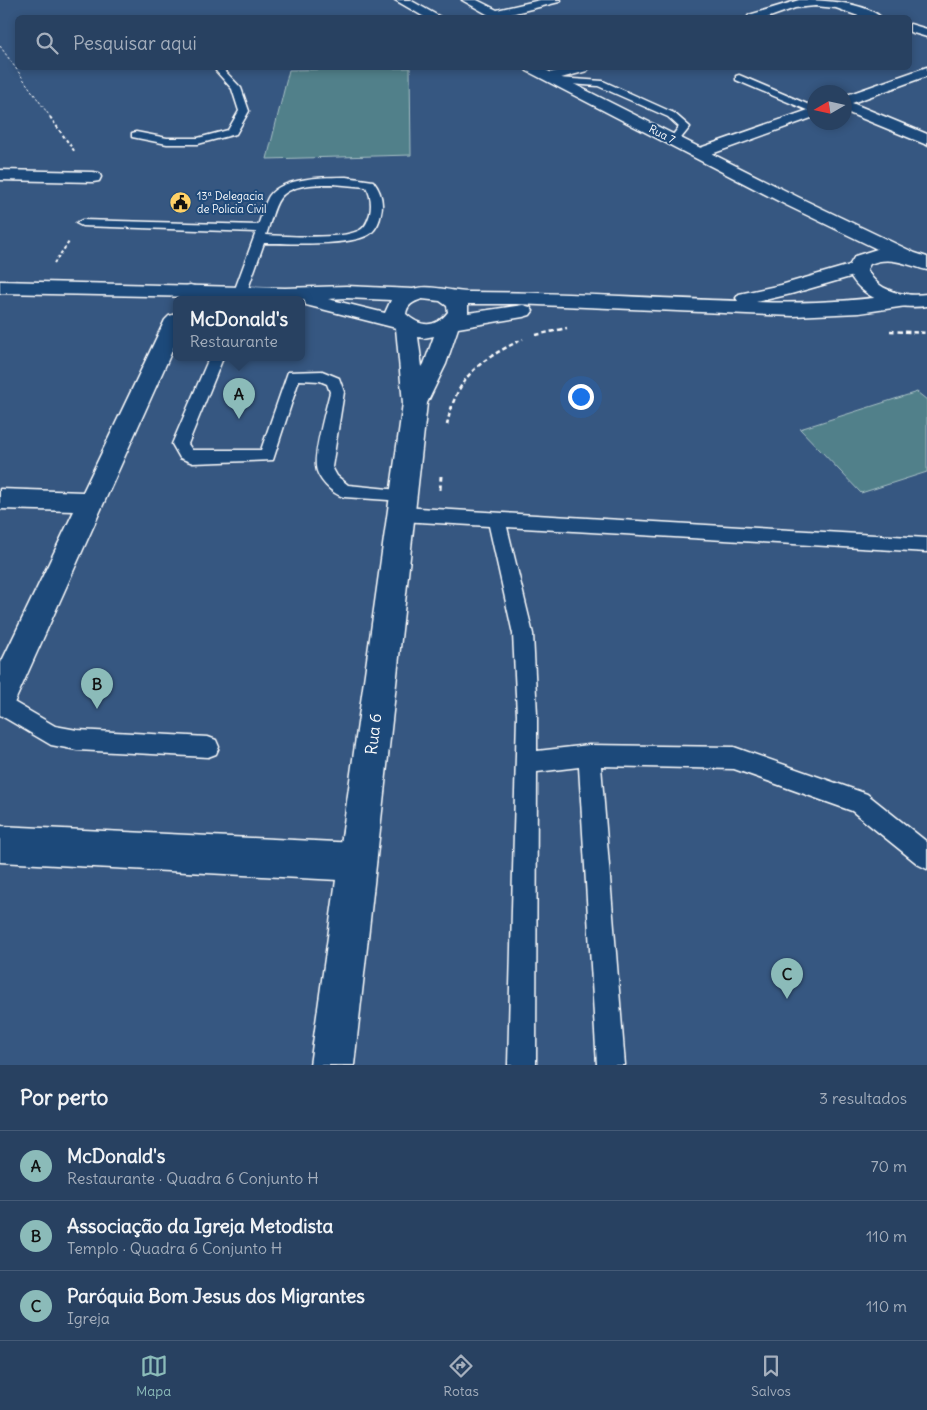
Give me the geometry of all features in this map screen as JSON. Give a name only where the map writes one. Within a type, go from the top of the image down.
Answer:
[{"type":"street","points":[[401,0],[430,15]]},
{"type":"street","points":[[468,0],[498,15]]},
{"type":"street","points":[[503,15],[554,0]]},
{"type":"street","points":[[763,15],[813,2],[834,4],[867,15]]},
{"type":"street","points":[[912,29],[927,33]]},
{"type":"street","name":"Rua 7","points":[[536,70],[792,201],[908,257]]},
{"type":"street","points":[[554,79],[577,70]]},
{"type":"street","points":[[852,98],[927,71]]},
{"type":"street","points":[[852,108],[927,140]]},
{"type":"street","points":[[700,153],[807,114]]},
{"type":"street","points":[[0,175],[93,177]]},
{"type":"street","name":"Rua 7","points":[[792,201],[859,264],[863,282],[887,296],[921,301]]},
{"type":"street","points":[[705,305],[784,290],[859,264],[881,254],[908,257],[927,264]]},
{"type":"street","points":[[0,287],[188,296],[346,292],[412,295],[432,293],[450,298],[516,298],[568,302],[705,305],[793,310],[859,307],[921,301]]},
{"type":"street","points":[[285,294],[293,296]]},
{"type":"street","points":[[412,295],[398,304],[395,316],[402,324],[414,403]]},
{"type":"street","points":[[414,403],[435,364],[451,324],[458,316],[459,309],[450,298]]},
{"type":"street","points":[[305,299],[427,331],[451,324],[568,302]]},
{"type":"street","points":[[0,698],[173,326]]},
{"type":"street","name":"Rua 6","points":[[332,1065],[414,403]]},
{"type":"street","points":[[0,498],[91,502]]},
{"type":"street","points":[[0,844],[357,862]]},
{"type":"lane","points":[[136,135],[167,141],[198,141],[232,132],[244,111],[236,88],[220,71]]},
{"type":"lane","points":[[739,78],[807,108]]},
{"type":"lane","points":[[82,223],[262,234],[347,237],[363,233],[373,223],[376,210],[376,196],[369,182],[355,180],[318,182],[288,187],[278,192],[274,197],[262,234],[240,296]]},
{"type":"lane","points":[[215,361],[180,444],[181,451],[186,456],[267,456],[293,375],[322,376],[334,381],[337,392],[324,468],[331,480],[344,491],[439,516],[927,545]]},
{"type":"lane","points":[[496,519],[523,634],[527,764],[522,1065]]},
{"type":"lane","points":[[0,704],[51,735],[68,739],[208,746]]},
{"type":"lane","points":[[527,764],[588,755],[734,758],[859,802],[927,857]]},
{"type":"lane","points":[[588,755],[611,1065]]},
{"type":"path","points":[[0,46],[15,67]]},
{"type":"path","points":[[17,70],[93,177]]},
{"type":"path","points":[[535,335],[572,326]]},
{"type":"path","points":[[886,331],[927,333]]},
{"type":"path","points":[[446,432],[449,412],[457,392],[476,369],[492,355],[526,337]]},
{"type":"path","points":[[439,516],[442,472]]},
{"type":"green space","points":[[289,70],[410,70],[411,155],[267,159]]},
{"type":"green space","points":[[917,392],[927,400],[927,472],[861,493],[800,429]]},
{"type":"place","name":"13ª Delegacia de Policia Civil","points":[[181,202]]},
{"type":"place","name":"McDonald's","points":[[239,419]]},
{"type":"place","name":"Associação da Igreja Metodista","points":[[97,709]]},
{"type":"place","name":"Paróquia Bom Jesus dos Migrantes","points":[[787,999]]}]
